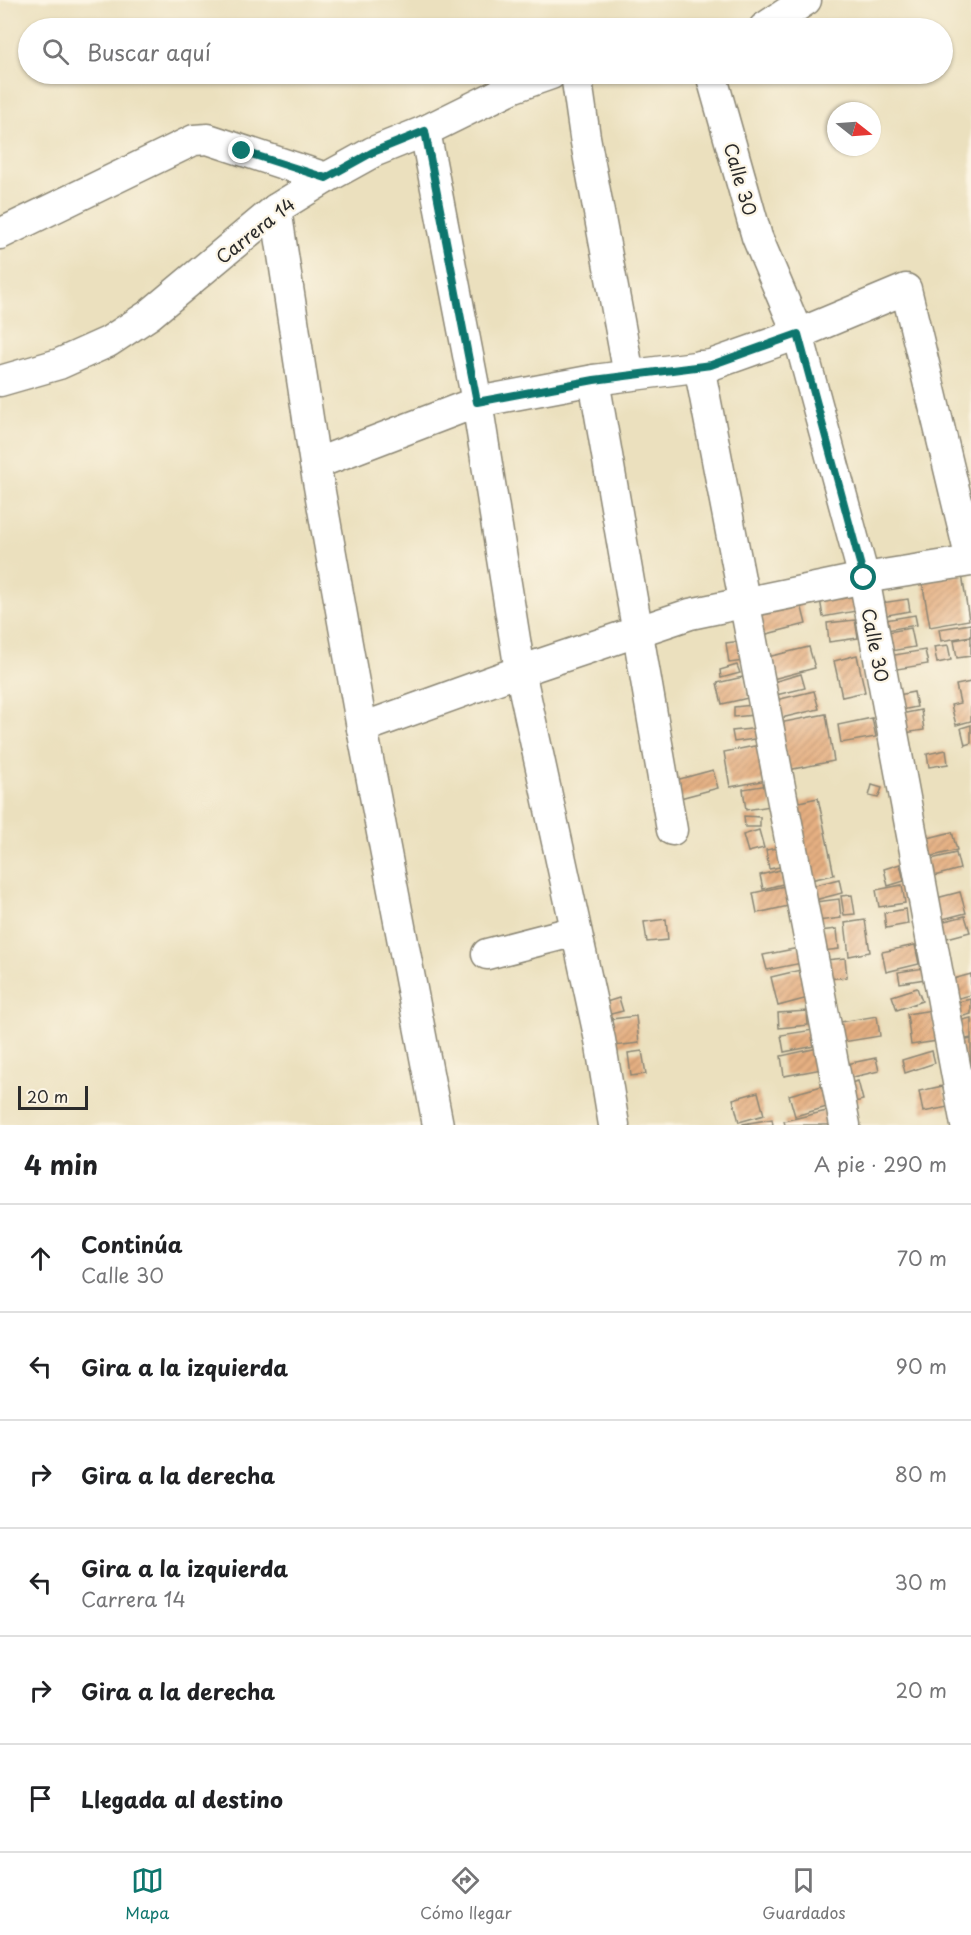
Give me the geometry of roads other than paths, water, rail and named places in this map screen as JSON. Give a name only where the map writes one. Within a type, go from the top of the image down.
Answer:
[{"type":"street","points":[[779,18],[806,0]]},
{"type":"street","name":"Carrera 14","points":[[0,381],[59,364],[108,342],[149,315],[276,209],[373,152],[425,131],[523,84]]},
{"type":"street","points":[[577,84],[628,375]]},
{"type":"street","name":"Calle 30","points":[[714,84],[758,237],[798,334],[864,578],[963,1123]]},
{"type":"street","points":[[425,131],[477,402],[520,671],[600,1040],[614,1125]]},
{"type":"street","points":[[0,234],[194,140],[208,139],[326,178]]},
{"type":"street","points":[[276,209],[315,464],[362,728],[438,1125]]},
{"type":"street","points":[[315,464],[477,402],[594,380],[711,365],[798,334],[906,289],[971,561],[864,578],[690,615],[520,671],[362,728]]},
{"type":"street","points":[[699,366],[845,1125]]},
{"type":"street","points":[[594,380],[672,830]]},
{"type":"street","points":[[487,954],[576,931]]}]
